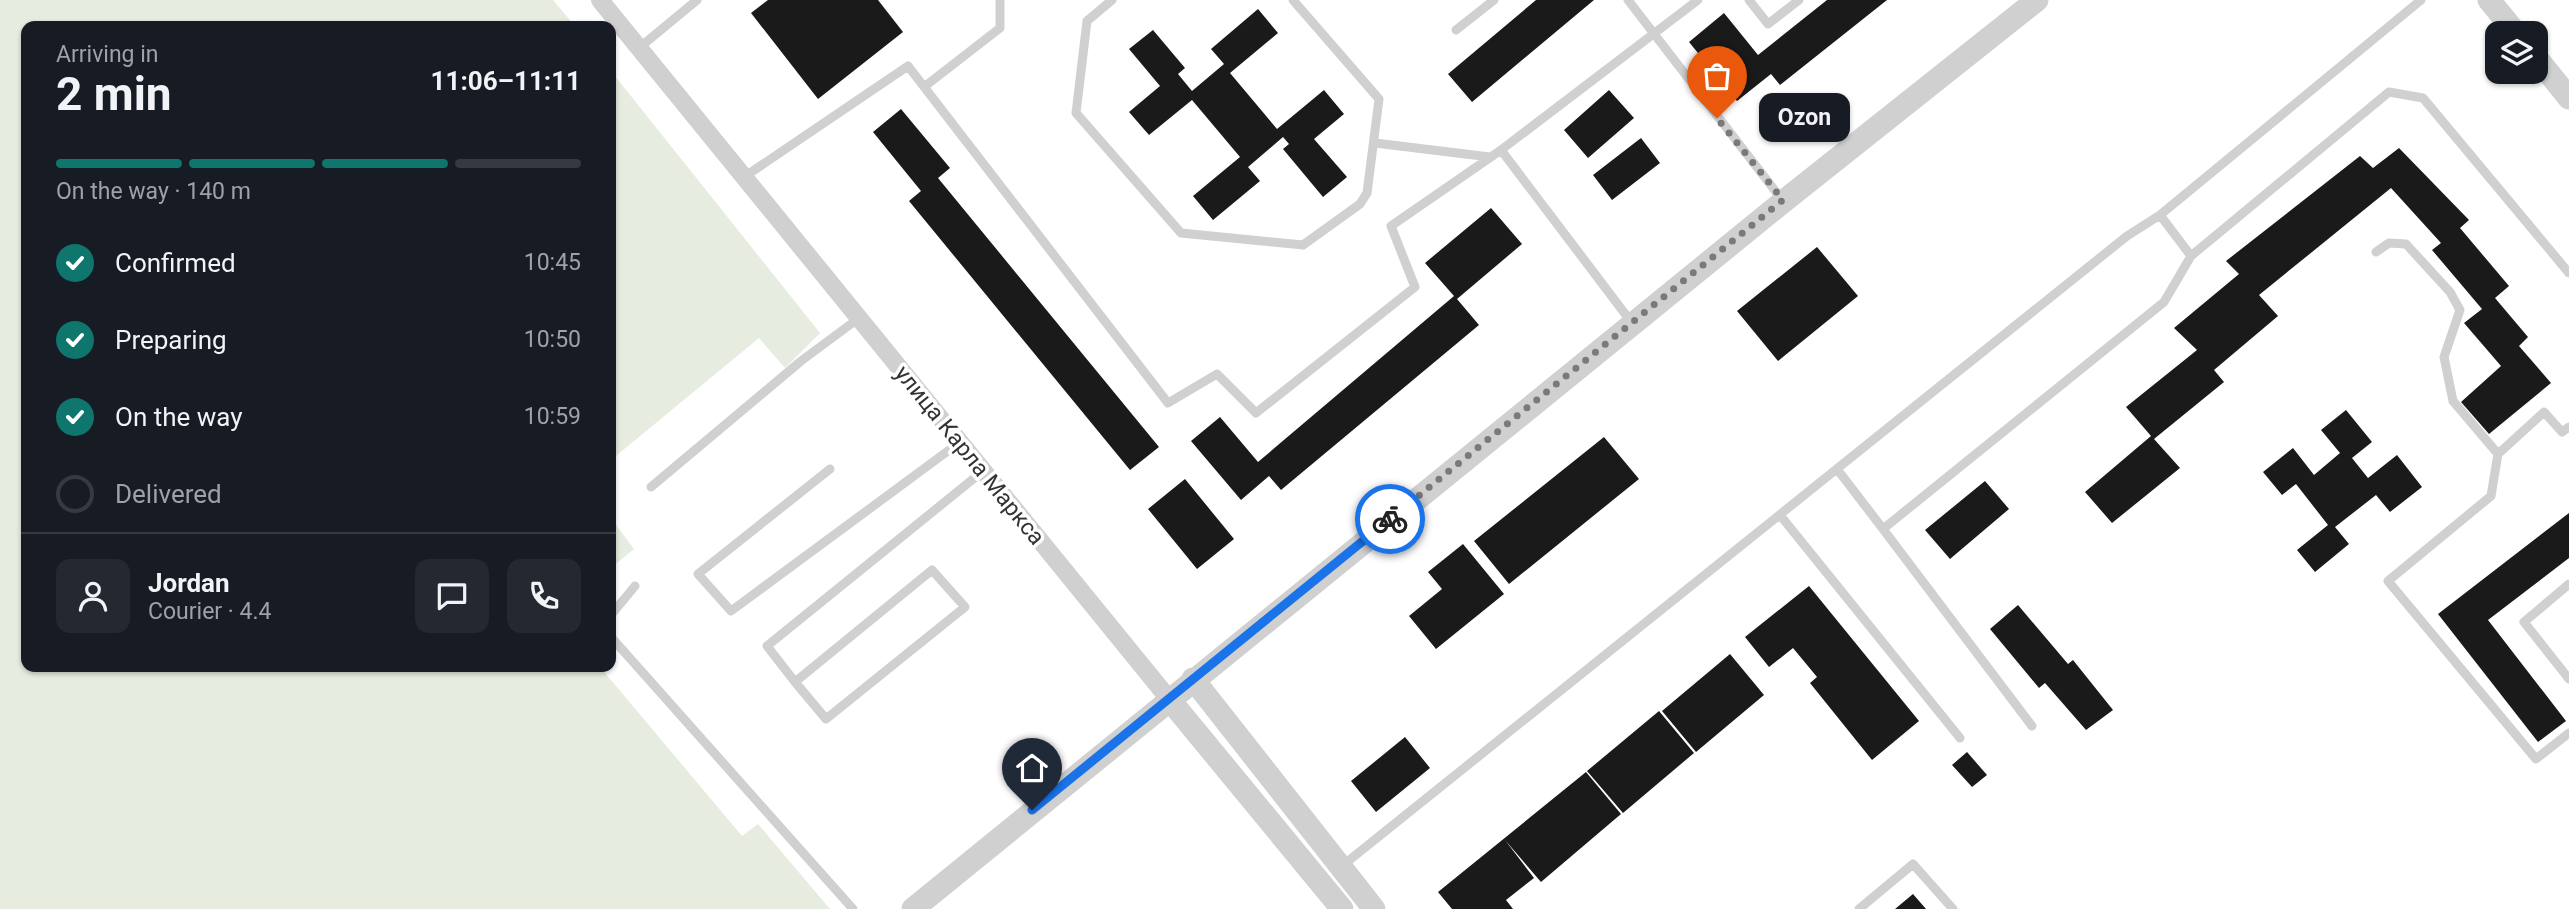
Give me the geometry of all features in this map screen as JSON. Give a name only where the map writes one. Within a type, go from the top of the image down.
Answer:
[{"type":"street","name":"улица Карла Маркса","points":[[600,0],[1342,909]]},
{"type":"street","points":[[1193,680],[2026,0]]},
{"type":"street","points":[[911,909],[1783,201],[2037,0]]},
{"type":"street","points":[[2489,0],[2506,21]]},
{"type":"street","points":[[2548,73],[2569,98]]},
{"type":"street","points":[[1193,680],[1374,909]]},
{"type":"lane","points":[[639,48],[697,0]]},
{"type":"lane","points":[[924,87],[1000,28],[1000,0]]},
{"type":"lane","points":[[1112,0],[1087,20],[1076,113],[1181,233],[1303,245],[1314,241],[1360,204],[1367,193],[1379,99],[1293,0]]},
{"type":"lane","points":[[1456,30],[1494,0]]},
{"type":"lane","points":[[1628,0],[1783,201]]},
{"type":"lane","points":[[744,177],[908,66],[1168,402],[1217,374],[1256,413],[1415,287],[1391,226],[1501,150],[1698,0]]},
{"type":"lane","points":[[1749,0],[1768,24],[1799,0]]},
{"type":"lane","points":[[1341,867],[2127,236],[2160,215],[2421,0]]},
{"type":"lane","points":[[1883,530],[2164,302],[2191,256],[2389,92],[2423,97],[2569,273]]},
{"type":"lane","points":[[1375,143],[1490,157]]},
{"type":"lane","points":[[1501,150],[1632,323]]},
{"type":"lane","points":[[2160,215],[2191,256]]},
{"type":"lane","points":[[2376,252],[2389,243],[2406,244],[2450,292],[2460,310],[2444,357],[2453,401],[2498,454]]},
{"type":"lane","points":[[651,486],[801,361],[859,318]]},
{"type":"lane","points":[[2569,427],[2563,432],[2543,412],[2498,454],[2491,496],[2388,581],[2536,759],[2569,733]]},
{"type":"lane","points":[[830,469],[698,574],[731,611],[960,442]]},
{"type":"lane","points":[[1837,469],[2032,726]]},
{"type":"lane","points":[[795,682],[932,570],[965,607],[826,719],[795,682],[767,646],[983,471]]},
{"type":"lane","points":[[1780,515],[1960,738]]},
{"type":"lane","points":[[2569,584],[2524,622],[2569,679]]},
{"type":"lane","points":[[616,609],[635,586]]},
{"type":"lane","points":[[616,643],[853,909]]},
{"type":"lane","points":[[1859,909],[1913,864],[1953,909]]},
{"type":"shaded area","points":[[0,0],[553,0],[571,21],[21,21],[21,672],[604,672],[742,836],[758,824],[830,909],[0,909]]},
{"type":"shaded area","points":[[616,77],[820,333],[785,368],[759,338],[616,456]]},
{"type":"shaded area","points":[[616,525],[634,549],[616,564]]},
{"type":"building","points":[[768,0],[878,0],[903,32],[818,99],[751,13]]},
{"type":"building","points":[[1536,0],[1594,0],[1472,102],[1448,74]]},
{"type":"building","points":[[1827,0],[1887,0],[1780,85],[1771,74],[1737,101],[1689,42],[1724,13],[1758,55]]},
{"type":"building","points":[[1258,9],[1278,33],[1230,73],[1277,129],[1324,90],[1344,114],[1314,139],[1347,177],[1323,197],[1283,149],[1289,144],[1283,137],[1248,167],[1260,181],[1213,220],[1193,196],[1240,157],[1192,100],[1149,135],[1129,112],[1160,86],[1129,49],[1153,30],[1185,68],[1178,74],[1192,91],[1224,64],[1211,49]]},
{"type":"building","points":[[1609,90],[1634,118],[1588,158],[1564,130]]},
{"type":"building","points":[[901,109],[950,168],[938,178],[1159,447],[1130,470],[909,201],[921,191],[873,132]]},
{"type":"building","points":[[1641,138],[1660,163],[1612,200],[1593,175]]},
{"type":"building","points":[[2399,148],[2469,220],[2460,228],[2509,286],[2495,298],[2528,337],[2519,346],[2551,383],[2489,434],[2461,402],[2501,366],[2464,323],[2482,309],[2432,250],[2441,243],[2391,188],[2259,295],[2278,316],[2214,370],[2224,382],[2154,439],[2180,468],[2112,523],[2085,492],[2151,436],[2126,407],[2197,350],[2174,328],[2239,274],[2226,261],[2360,156],[2373,168]]},
{"type":"building","points":[[1491,208],[1522,244],[1457,299],[1479,325],[1281,490],[1269,476],[1241,500],[1191,441],[1220,417],[1258,462],[1454,296],[1425,263]]},
{"type":"building","points":[[1817,247],[1858,296],[1778,361],[1737,311]]},
{"type":"building","points":[[2346,410],[2372,442],[2352,458],[2368,478],[2397,455],[2422,487],[2390,512],[2376,495],[2335,527],[2349,544],[2315,572],[2297,550],[2328,525],[2296,484],[2282,495],[2263,472],[2293,448],[2314,475],[2340,453],[2321,430]]},
{"type":"building","points":[[1604,437],[1639,479],[1509,584],[1474,541]]},
{"type":"building","points":[[1185,479],[1234,539],[1197,569],[1148,509]]},
{"type":"building","points":[[1985,481],[2009,509],[1950,559],[1925,530]]},
{"type":"building","points":[[2569,513],[2569,558],[2488,620],[2566,721],[2538,742],[2438,614]]},
{"type":"building","points":[[1463,544],[1504,594],[1436,649],[1409,616],[1442,589],[1428,572]]},
{"type":"building","points":[[1809,586],[1919,721],[1872,760],[1810,683],[1817,677],[1793,648],[1769,667],[1745,637]]},
{"type":"building","points":[[2018,605],[2068,664],[2073,660],[2113,710],[2086,730],[2045,683],[2039,688],[1990,629]]},
{"type":"building","points":[[1730,654],[1764,695],[1696,752],[1662,711]]},
{"type":"building","points":[[1659,711],[1694,753],[1623,813],[1587,771]]},
{"type":"building","points":[[1405,737],[1430,768],[1376,812],[1351,781]]},
{"type":"building","points":[[1967,752],[1987,775],[1972,787],[1952,765]]},
{"type":"building","points":[[1586,772],[1621,814],[1541,882],[1505,840],[1534,878],[1506,900],[1513,909],[1452,909],[1438,892]]},
{"type":"building","points":[[1913,894],[1926,909],[1895,909]]},
{"type":"way so far","points":[[1390,519],[1783,200],[1717,118]]},
{"type":"place","name":"Ozon","points":[[1717,118]]},
{"type":"route","points":[[1032,810],[1390,519]]}]
